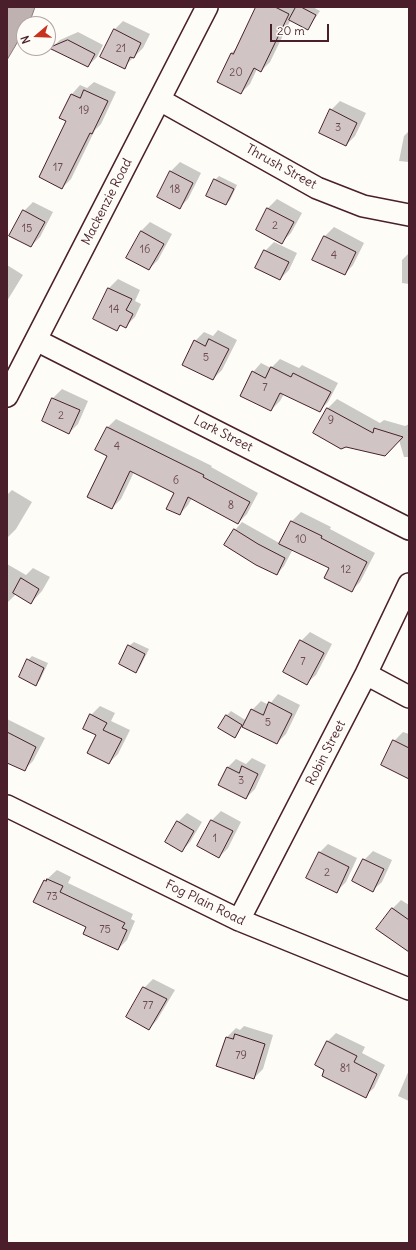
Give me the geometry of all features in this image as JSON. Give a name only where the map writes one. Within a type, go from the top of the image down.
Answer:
[{"type":"street","name":"Mackenzie Road","points":[[7,396],[207,7]]},
{"type":"street","name":"Thrush Street","points":[[160,100],[317,188],[363,206],[409,215]]},
{"type":"street","name":"Lark Street","points":[[36,340],[409,529]]},
{"type":"street","name":"Robin Street","points":[[239,920],[366,674],[409,584]]},
{"type":"street","points":[[366,674],[409,697]]},
{"type":"street","name":"Fog Plain Road","points":[[7,806],[239,920],[409,988]]},
{"type":"shaded area","points":[[7,7],[35,7],[32,16],[16,16],[16,45],[7,60]]},
{"type":"building","points":[[256,7],[275,7],[289,14],[261,72],[254,68],[241,94],[217,82],[231,53],[233,54]]},
{"type":"building","points":[[296,7],[301,7],[316,15],[308,30],[289,20]]},
{"type":"building","points":[[114,29],[141,43],[134,58],[130,57],[125,69],[100,57]]},
{"type":"building","points":[[68,40],[95,54],[88,67],[56,51],[56,45]]},
{"type":"building","points":[[84,90],[108,101],[62,189],[39,177],[66,121],[59,118],[71,94],[80,98]]},
{"type":"building","points":[[330,109],[357,123],[346,146],[319,133]]},
{"type":"building","points":[[170,171],[193,183],[180,209],[157,197]]},
{"type":"building","points":[[214,179],[234,189],[226,205],[206,196]]},
{"type":"building","points":[[267,208],[294,222],[282,244],[256,230]]},
{"type":"building","points":[[23,210],[45,222],[31,247],[9,236]]},
{"type":"building","points":[[141,231],[164,244],[149,270],[126,258]]},
{"type":"building","points":[[324,236],[356,252],[345,275],[312,260]]},
{"type":"building","points":[[264,250],[289,262],[280,280],[255,268]]},
{"type":"building","points":[[108,288],[132,299],[126,310],[133,314],[126,328],[120,325],[117,331],[93,319]]},
{"type":"building","points":[[209,339],[229,349],[213,380],[182,365],[194,340],[205,346]]},
{"type":"building","points":[[271,367],[291,377],[293,373],[331,392],[320,412],[280,393],[271,411],[240,396],[252,371],[265,378]]},
{"type":"building","points":[[52,398],[80,410],[69,434],[42,421]]},
{"type":"building","points":[[327,408],[373,433],[374,428],[403,437],[385,456],[346,447],[341,449],[313,433]]},
{"type":"building","points":[[107,427],[204,475],[203,477],[250,502],[238,524],[188,497],[180,515],[166,509],[174,493],[130,471],[112,509],[87,497],[107,456],[95,450]]},
{"type":"building","points":[[291,521],[322,536],[321,538],[367,562],[352,592],[324,578],[329,568],[279,544]]},
{"type":"building","points":[[234,529],[285,558],[277,575],[256,565],[224,545]]},
{"type":"building","points":[[21,578],[39,589],[31,604],[13,593]]},
{"type":"building","points":[[300,640],[324,653],[307,685],[283,672]]},
{"type":"building","points":[[128,645],[145,654],[136,673],[119,664]]},
{"type":"building","points":[[27,659],[44,668],[36,686],[19,677]]},
{"type":"building","points":[[269,702],[292,714],[277,744],[242,727],[251,709],[263,715]]},
{"type":"building","points":[[90,714],[107,723],[103,730],[122,739],[109,764],[87,753],[96,735],[83,729]]},
{"type":"building","points":[[226,715],[242,725],[235,738],[218,728]]},
{"type":"building","points":[[7,732],[36,747],[25,771],[7,763]]},
{"type":"building","points":[[393,740],[409,748],[409,779],[381,765]]},
{"type":"building","points":[[242,766],[258,774],[246,799],[218,785],[227,767],[239,773]]},
{"type":"building","points":[[211,820],[233,831],[219,858],[197,846]]},
{"type":"building","points":[[177,821],[194,831],[182,852],[165,842]]},
{"type":"building","points":[[319,852],[349,867],[337,893],[306,878]]},
{"type":"building","points":[[363,859],[384,869],[373,892],[352,881]]},
{"type":"building","points":[[47,879],[63,886],[60,892],[125,923],[122,928],[127,930],[118,950],[83,934],[86,927],[33,902],[44,880],[46,881]]},
{"type":"building","points":[[392,908],[409,920],[409,952],[376,929]]},
{"type":"building","points":[[143,987],[167,999],[149,1030],[126,1017]]},
{"type":"building","points":[[235,1034],[265,1044],[254,1079],[216,1066],[226,1037],[233,1039]]},
{"type":"building","points":[[327,1041],[357,1056],[354,1062],[377,1074],[366,1098],[322,1076],[324,1070],[315,1065]]}]
